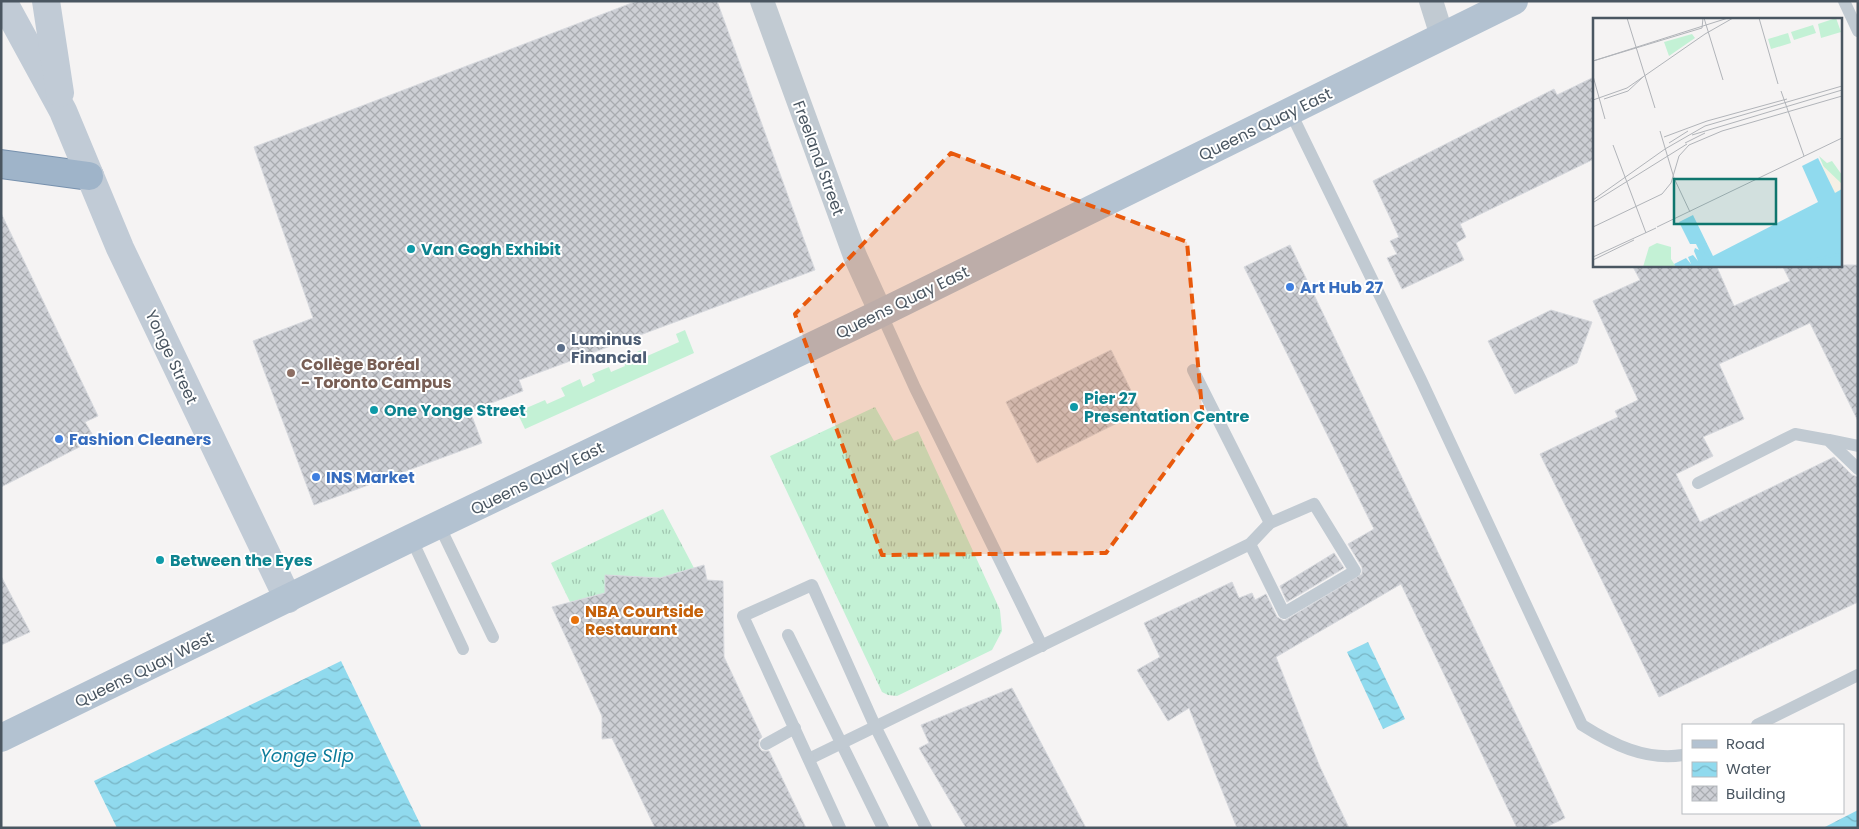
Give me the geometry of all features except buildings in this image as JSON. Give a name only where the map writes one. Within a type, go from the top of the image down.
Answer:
[{"type":"highway","points":[[1,164],[89,176]]},
{"type":"main road","name":"Yonge Street","points":[[3,1],[63,112],[89,176],[159,331],[288,599]]},
{"type":"main road","name":"Yonge Street","points":[[46,1],[63,112]]},
{"type":"main road","name":"Queens Quay East","points":[[288,599],[881,313],[1514,1]]},
{"type":"main road","name":"Queens Quay West","points":[[1,738],[288,599]]},
{"type":"street","name":"Freeland Street","points":[[762,1],[855,256],[881,313]]},
{"type":"street","points":[[1431,1],[1442,36]]},
{"type":"lane","points":[[1844,1],[1858,31]]},
{"type":"lane","points":[[1290,112],[1421,380],[1582,725],[1611,744],[1644,754],[1682,754]]},
{"type":"lane","points":[[881,313],[915,388],[1042,646]]},
{"type":"lane","points":[[1193,370],[1270,523]]},
{"type":"lane","points":[[1698,484],[1796,434],[1858,446]]},
{"type":"lane","points":[[1828,440],[1858,469]]},
{"type":"lane","points":[[809,759],[1250,544],[1270,523],[1314,504],[1355,571],[1284,613],[1250,544]]},
{"type":"lane","points":[[439,525],[493,636]]},
{"type":"lane","points":[[412,538],[463,649]]},
{"type":"lane","points":[[840,828],[743,616],[812,585],[875,726],[926,828]]},
{"type":"lane","points":[[788,635],[883,828]]},
{"type":"lane","points":[[1760,724],[1858,675]]},
{"type":"lane","points":[[766,744],[795,728]]},
{"type":"highlighted area","points":[[951,153],[1187,242],[1203,420],[1106,553],[882,555],[795,314]]},
{"type":"green space","points":[[685,330],[694,353],[525,429],[517,412],[545,400],[547,404],[565,396],[561,388],[580,379],[583,387],[595,381],[592,374],[609,367],[611,372],[625,366],[622,359],[641,350],[645,357],[679,342],[676,334]]},
{"type":"green space","points":[[875,407],[894,441],[918,431],[1000,610],[1002,631],[992,650],[897,696],[882,692],[770,456]]},
{"type":"green space","points":[[663,509],[694,568],[660,578],[605,575],[605,593],[570,602],[551,563]]},
{"type":"water","points":[[1368,642],[1405,719],[1383,729],[1347,652]]},
{"type":"water","name":"Yonge Slip","points":[[341,661],[422,828],[117,828],[94,781]]},
{"type":"water","points":[[1858,810],[1858,828],[1823,828]]},
{"type":"place","name":"Van Gogh Exhibit","points":[[411,249]]},
{"type":"place","name":"Art Hub 27","points":[[1290,287]]},
{"type":"place","name":"Luminus Financial","points":[[561,348]]},
{"type":"place","name":"Collège Boréal - Toronto Campus","points":[[291,373]]},
{"type":"place","name":"Pier 27 Presentation Centre","points":[[1074,407]]},
{"type":"place","name":"One Yonge Street","points":[[374,410]]},
{"type":"place","name":"Fashion Cleaners","points":[[59,439]]},
{"type":"place","name":"INS Market","points":[[316,477]]},
{"type":"place","name":"Between the Eyes","points":[[160,560]]},
{"type":"place","name":"NBA Courtside Restaurant","points":[[575,620]]}]
